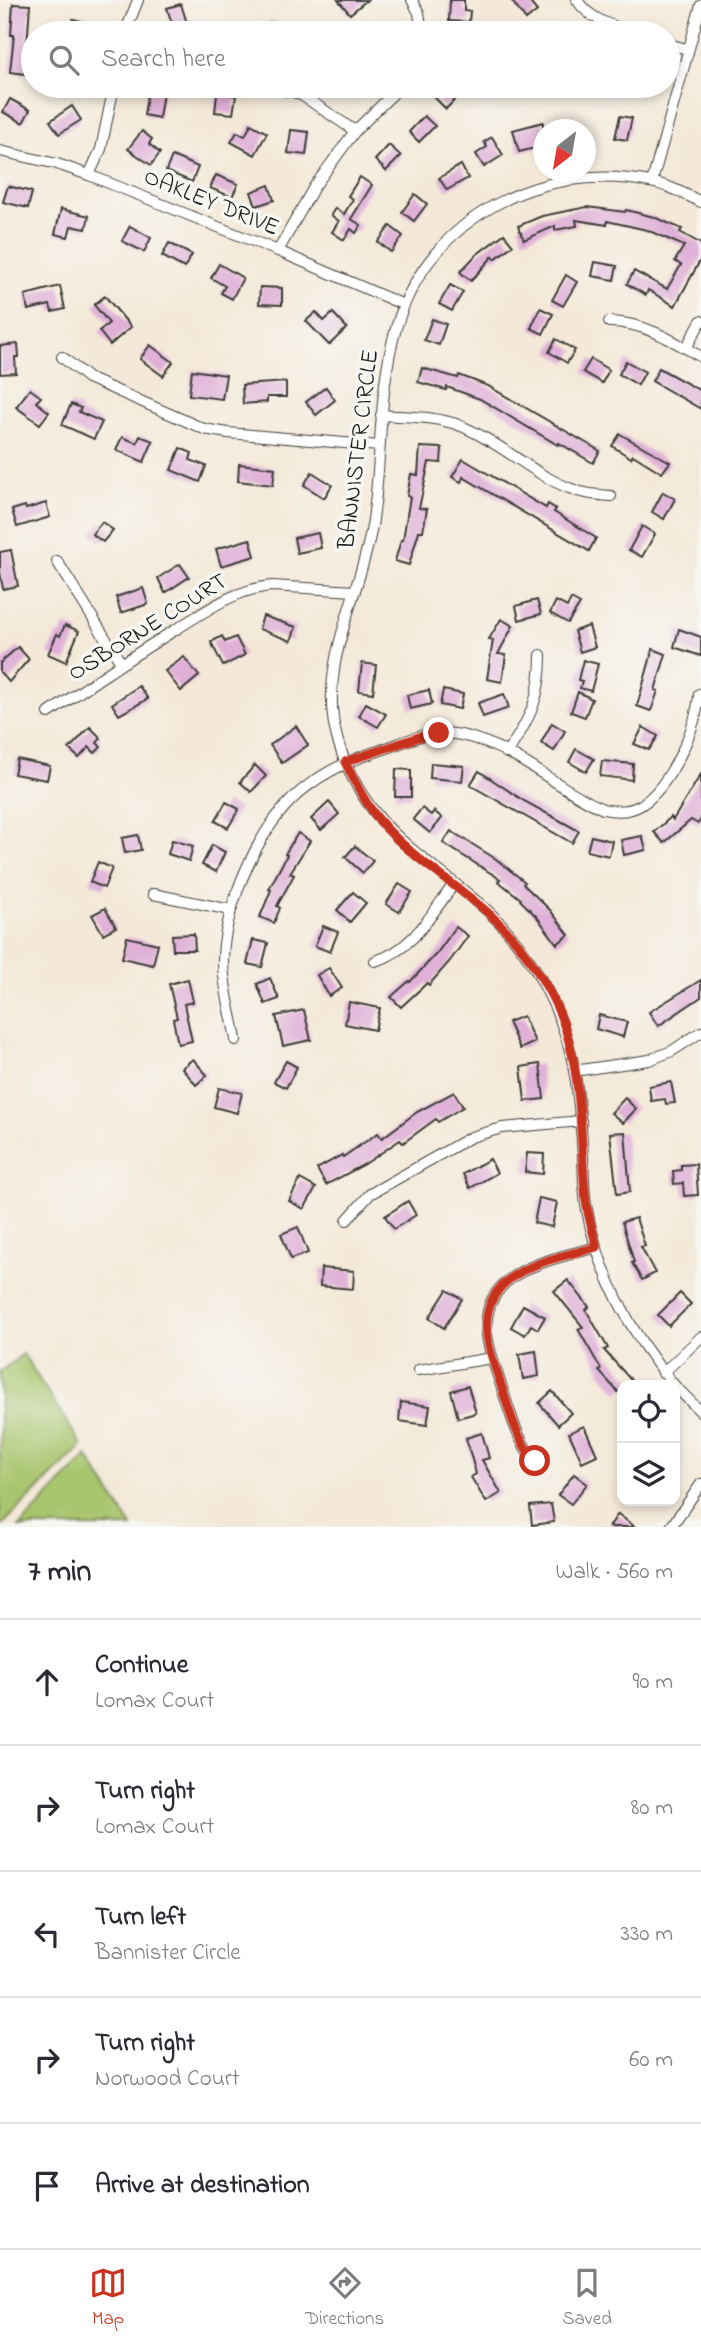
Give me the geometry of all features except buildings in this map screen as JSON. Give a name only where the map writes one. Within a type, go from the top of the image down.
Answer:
[{"type":"street","points":[[130,21],[138,0]]},
{"type":"street","points":[[412,0],[420,21]]},
{"type":"street","points":[[577,0],[584,10],[602,21]]},
{"type":"street","points":[[680,76],[701,5]]},
{"type":"street","points":[[680,47],[687,49]]},
{"type":"street","points":[[89,175],[101,149],[112,98]]},
{"type":"street","points":[[306,98],[355,131]]},
{"type":"street","points":[[278,250],[314,187],[355,131],[389,98]]},
{"type":"street","points":[[652,182],[674,98]]},
{"type":"street","name":"OAKLEY DRIVE","points":[[0,151],[89,175],[278,250],[404,304]]},
{"type":"street","name":"BANNISTER CIRCLE","points":[[669,1380],[632,1326],[597,1247],[586,1204],[575,1071],[568,1036],[561,1018],[528,958],[489,912],[406,846],[380,821],[345,762],[332,713],[338,643],[372,526],[381,415],[390,350],[404,304],[414,283],[436,252],[454,234],[502,201],[530,189],[571,178],[595,176],[652,182],[701,202]]},
{"type":"street","points":[[686,348],[701,321]]},
{"type":"street","points":[[609,322],[633,323],[701,357]]},
{"type":"street","points":[[62,357],[88,378],[204,429],[379,446]]},
{"type":"street","points":[[381,415],[446,421],[458,425],[481,435],[566,487],[589,494],[611,496]]},
{"type":"street","points":[[57,561],[121,663]]},
{"type":"street","name":"OSBORNE COURT","points":[[49,713],[121,663],[221,601],[249,589],[272,586],[355,591]]},
{"type":"street","points":[[507,753],[534,706],[539,691],[541,654]]},
{"type":"street","points":[[236,1040],[223,959],[231,910],[252,856],[269,825],[304,788],[345,762],[439,733],[466,736],[507,753],[590,803],[613,811],[632,809],[642,805],[660,786],[684,747],[695,722],[699,694]]},
{"type":"street","points":[[375,961],[386,958],[409,943],[454,884]]},
{"type":"street","points":[[153,894],[231,910]]},
{"type":"street","points":[[575,1071],[649,1060],[672,1051],[701,1032]]},
{"type":"street","points":[[347,1220],[370,1194],[471,1138],[502,1128],[581,1121]]},
{"type":"street","points":[[535,1461],[522,1445],[492,1359],[487,1318],[501,1287],[520,1271],[597,1247]]},
{"type":"street","points":[[663,1373],[701,1336]]},
{"type":"street","points":[[418,1370],[492,1359]]},
{"type":"street","name":"BANNISTER CIRCLE","points":[[680,1392],[701,1412]]},
{"type":"street","points":[[671,1527],[701,1484]]},
{"type":"green space","points":[[23,1354],[82,1446],[0,1527],[0,1372]]},
{"type":"green space","points":[[87,1456],[132,1527],[19,1527]]},
{"type":"route","points":[[439,733],[345,762],[365,800],[392,834],[489,912],[516,941],[545,986],[568,1036],[581,1121],[586,1204],[597,1247],[520,1271],[501,1287],[487,1318],[492,1359],[522,1445],[535,1461]]}]
